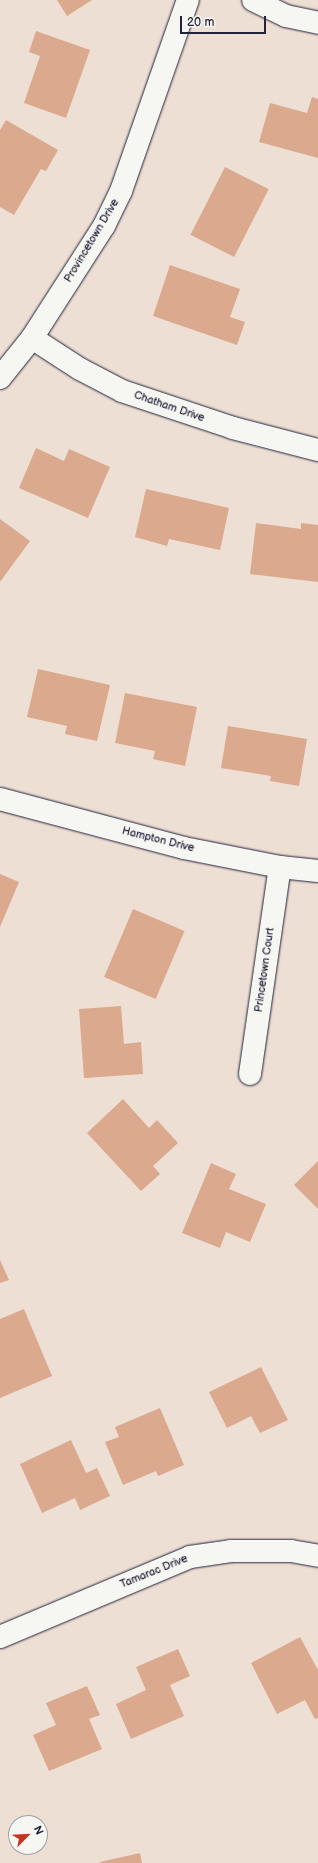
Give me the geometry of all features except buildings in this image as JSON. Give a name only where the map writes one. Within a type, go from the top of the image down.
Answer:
[{"type":"street","name":"Provincetown Drive","points":[[0,378],[32,338],[104,226],[121,191],[188,0]]},
{"type":"street","points":[[253,0],[286,16],[318,23]]},
{"type":"street","name":"Chatham Drive","points":[[32,338],[80,369],[122,391],[233,428],[318,450]]},
{"type":"street","name":"Hampton Drive","points":[[0,799],[184,848],[280,867],[318,871]]},
{"type":"street","name":"Princetown Court","points":[[250,1074],[280,867]]},
{"type":"street","name":"Tamarac Drive","points":[[2,1631],[190,1557],[231,1551],[291,1551],[318,1556]]}]
